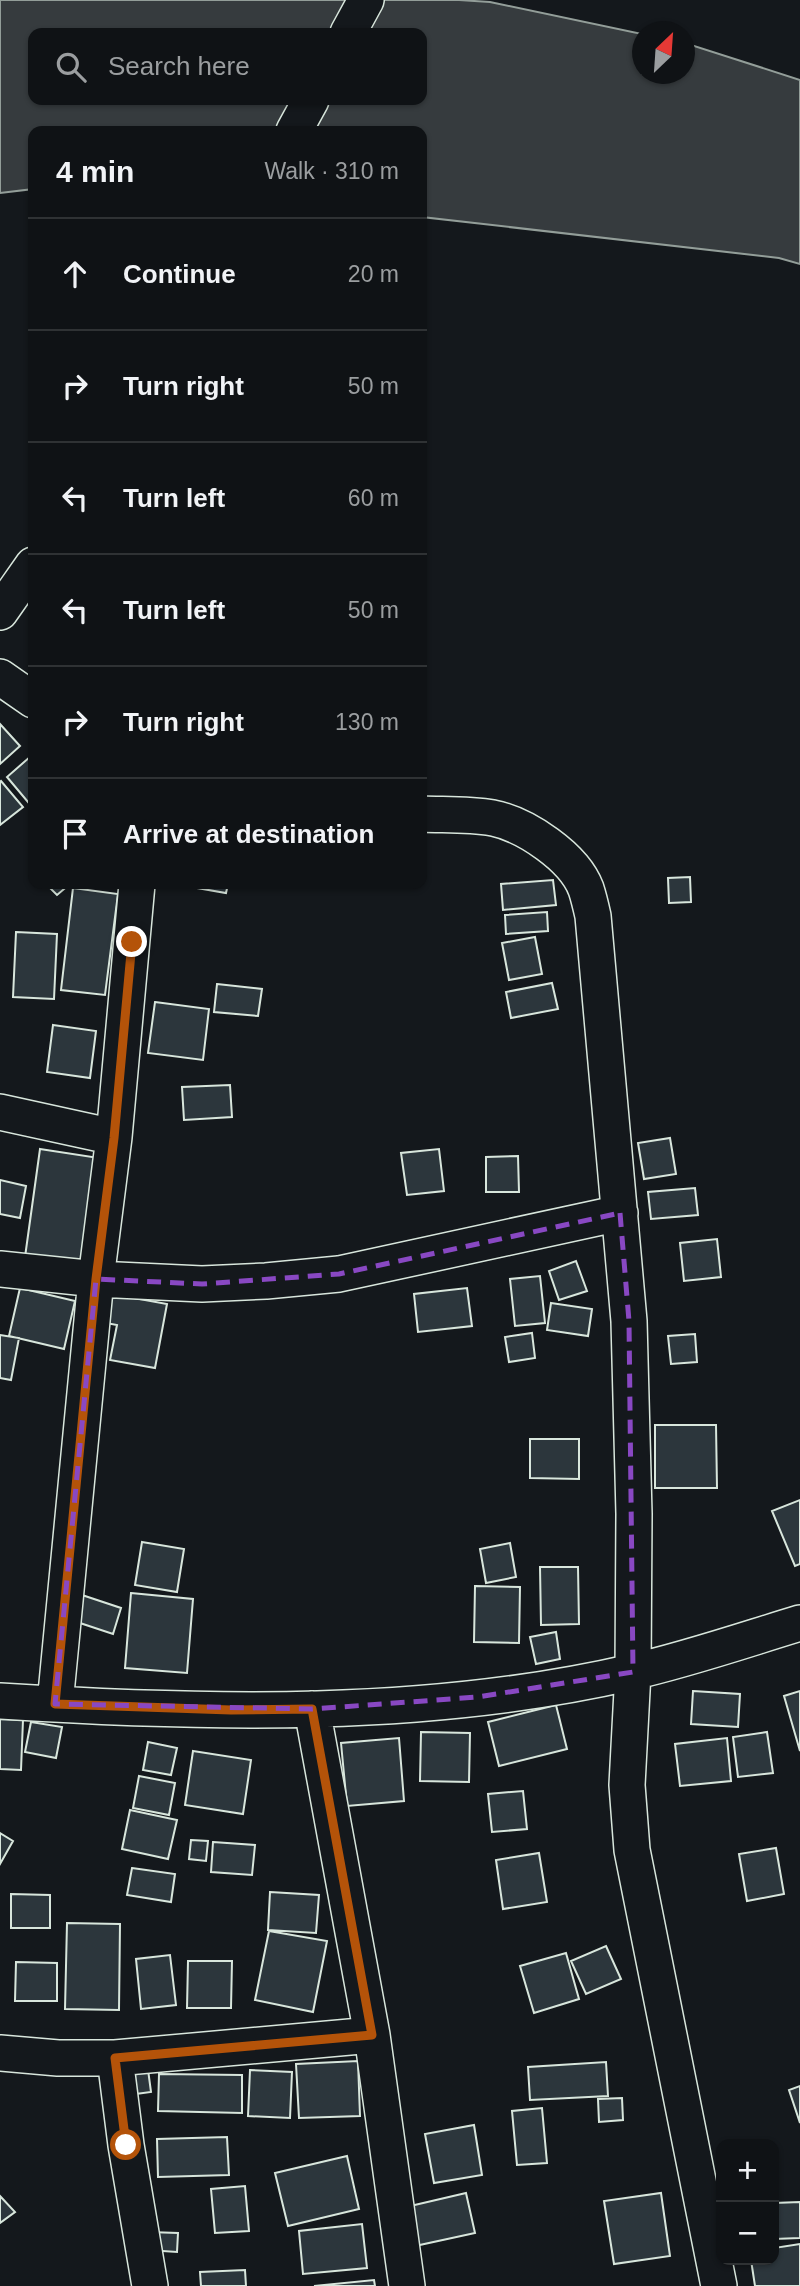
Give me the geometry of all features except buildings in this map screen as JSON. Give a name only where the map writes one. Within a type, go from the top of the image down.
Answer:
[{"type":"street","points":[[351,28],[366,0]]},
{"type":"street","points":[[297,126],[309,105]]},
{"type":"street","points":[[0,611],[28,572]]},
{"type":"street","points":[[0,677],[28,697]]},
{"type":"street","points":[[427,814],[467,814],[496,819],[527,832],[552,847],[571,866],[586,888],[593,916],[629,1321],[634,1514],[633,1672],[627,1785],[632,1850],[719,2286]]},
{"type":"street","points":[[55,1704],[96,1279],[114,1138],[137,889]]},
{"type":"street","points":[[0,1112],[114,1138]]},
{"type":"street","points":[[0,1269],[96,1279],[201,1284],[266,1281],[339,1274],[620,1213]]},
{"type":"street","points":[[0,1701],[231,1710],[393,1706],[562,1686],[633,1672],[800,1623]]},
{"type":"street","points":[[312,1709],[372,2035],[407,2286]]},
{"type":"street","points":[[0,2053],[58,2058],[115,2058],[372,2035]]},
{"type":"street","points":[[115,2058],[126,2145],[150,2286]]},
{"type":"highlighted area","points":[[620,1213],[629,1321],[633,1672],[478,1697],[312,1709],[55,1704],[96,1279],[202,1284],[339,1274]]},
{"type":"shaded area","points":[[0,0],[490,2],[632,32],[632,84],[695,84],[695,46],[800,80],[800,264],[779,258],[427,218],[427,126],[28,126],[28,190],[0,193]]},
{"type":"route","points":[[126,2145],[115,2058],[372,2035],[312,1709],[231,1710],[55,1704],[132,942]]}]
